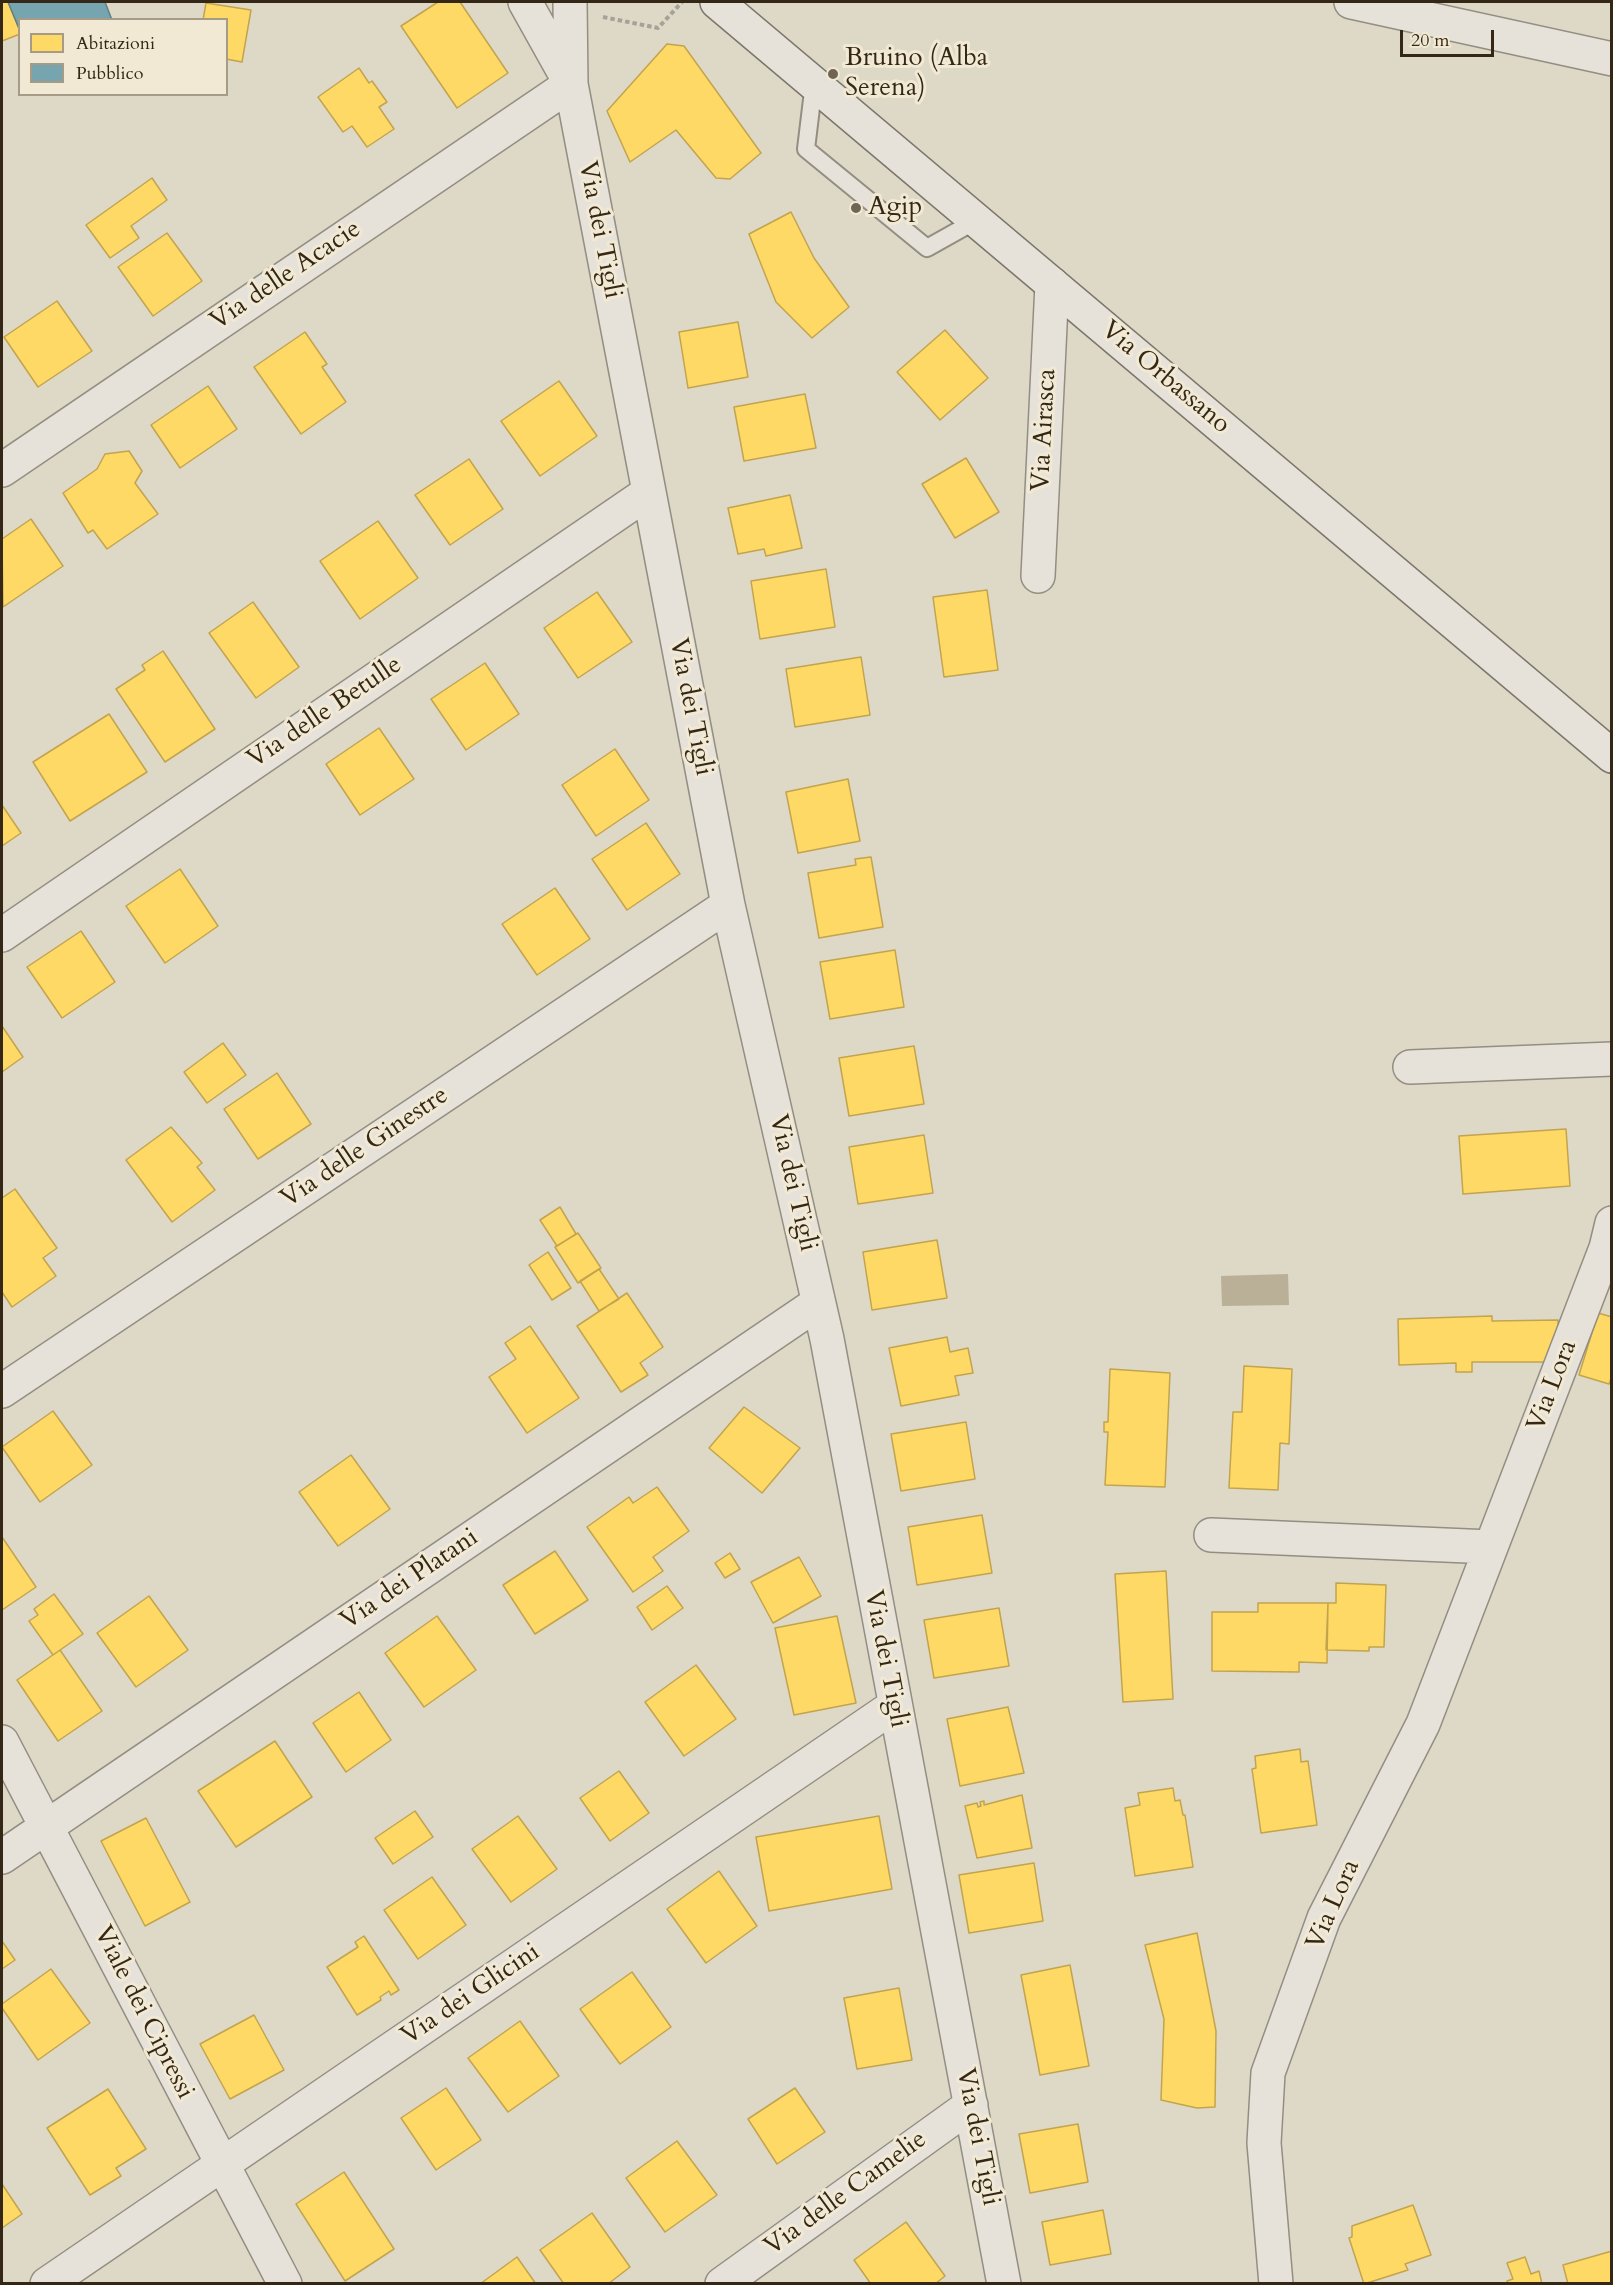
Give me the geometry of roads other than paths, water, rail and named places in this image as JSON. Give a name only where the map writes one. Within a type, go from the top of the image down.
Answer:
[{"type":"street","name":"Via dei Tigli","points":[[525,2],[571,84]]},
{"type":"street","name":"Via dei Tigli","points":[[570,2],[571,84],[728,905],[818,1303],[1004,2283]]},
{"type":"street","name":"Via Orbassano","points":[[717,2],[1611,756]]},
{"type":"street","points":[[1351,2],[1440,10],[1611,59]]},
{"type":"street","name":"Via delle Acacie","points":[[2,470],[571,84]]},
{"type":"street","name":"Via Airasca","points":[[1038,576],[1052,284]]},
{"type":"street","name":"Via delle Betulle","points":[[2,935],[649,492]]},
{"type":"street","name":"Via delle Ginestre","points":[[2,1391],[728,905]]},
{"type":"street","points":[[1410,1067],[1611,1059]]},
{"type":"street","name":"Via Lora","points":[[1276,2283],[1264,2143],[1268,2073],[1324,1918],[1423,1724],[1606,1248],[1611,1223]]},
{"type":"street","name":"Via dei Platani","points":[[2,1857],[818,1303]]},
{"type":"street","points":[[1211,1535],[1491,1547]]},
{"type":"street","name":"Via dei Glicini","points":[[47,2283],[894,1706]]},
{"type":"street","name":"Viale dei Cipressi","points":[[2,1742],[285,2283]]},
{"type":"street","name":"Via delle Camelie","points":[[722,2283],[971,2104]]},
{"type":"lane","points":[[814,83],[806,149],[927,248],[977,220]]},
{"type":"place","name":"Bruino (Alba Serena)","points":[[833,74]]},
{"type":"place","name":"Agip","points":[[856,208]]}]
